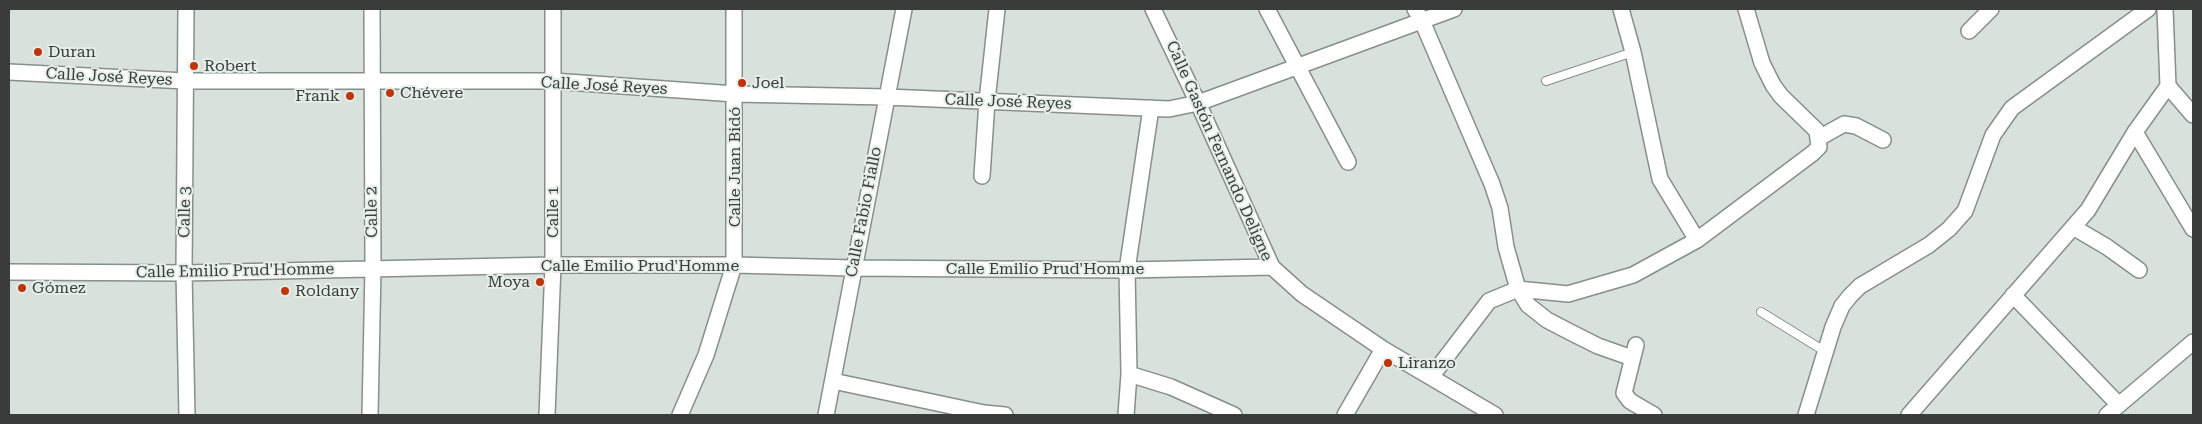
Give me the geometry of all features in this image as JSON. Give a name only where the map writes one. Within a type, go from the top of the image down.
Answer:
[{"type":"street","name":"Calle 3","points":[[186,9],[184,273],[187,415]]},
{"type":"street","name":"Calle 2","points":[[370,415],[373,268],[372,9]]},
{"type":"street","name":"Calle 1","points":[[547,415],[553,266],[553,9]]},
{"type":"street","name":"Calle Juan Bidó","points":[[680,415],[706,355],[734,265],[734,9]]},
{"type":"street","name":"Calle Fabio Fiallo","points":[[826,415],[852,268],[904,9]]},
{"type":"street","points":[[982,176],[987,101],[997,9]]},
{"type":"street","name":"Calle Gastón Fernando Deligne","points":[[1153,9],[1272,267],[1302,294],[1383,349],[1495,415]]},
{"type":"street","points":[[1267,9],[1348,162]]},
{"type":"street","name":"Calle José Reyes","points":[[9,72],[186,81],[553,81],[735,94],[887,97],[1169,109],[1198,103],[1419,15],[1454,9]]},
{"type":"street","points":[[1621,9],[1633,52],[1660,179],[1697,240]]},
{"type":"street","points":[[1432,377],[1489,301],[1518,289],[1568,294],[1633,275],[1697,240],[1819,147],[1819,138],[1814,127],[1781,96],[1762,64],[1746,9]]},
{"type":"street","points":[[1970,31],[1991,9]]},
{"type":"street","points":[[1806,415],[1833,327],[1842,306],[1850,296],[1860,286],[1929,245],[1949,229],[1965,211],[1993,135],[2012,108],[2148,9]]},
{"type":"street","points":[[1909,415],[2088,210],[2136,132],[2168,86],[2165,9]]},
{"type":"street","points":[[1419,15],[1500,208],[1506,247],[1518,289],[1528,305],[1548,320],[1598,346],[1634,351],[1624,393],[1630,401],[1654,415]]},
{"type":"street","points":[[2168,86],[2193,115]]},
{"type":"street","points":[[1126,415],[1129,374],[1127,270],[1151,108]]},
{"type":"street","points":[[1819,138],[1844,124],[1856,126],[1883,140]]},
{"type":"street","points":[[2136,132],[2193,226]]},
{"type":"street","points":[[2073,227],[2107,247],[2139,270]]},
{"type":"street","name":"Calle Emilio Prud'Homme","points":[[9,272],[184,273],[373,268],[734,265],[1127,270],[1272,267]]},
{"type":"street","points":[[2013,295],[2113,410],[2193,342]]},
{"type":"street","points":[[1345,415],[1383,349]]},
{"type":"street","points":[[1129,374],[1171,387],[1234,415]]},
{"type":"street","points":[[833,382],[984,413],[1005,415]]},
{"type":"lane","points":[[1546,81],[1633,52]]},
{"type":"lane","points":[[1761,312],[1826,352]]},
{"type":"place","name":"Duran","points":[[38,52]]},
{"type":"place","name":"Robert","points":[[194,66]]},
{"type":"place","name":"Joel","points":[[742,83]]},
{"type":"place","name":"Chévere","points":[[390,93]]},
{"type":"place","name":"Frank","points":[[350,96]]},
{"type":"place","name":"Moya","points":[[540,282]]},
{"type":"place","name":"Gómez","points":[[22,288]]},
{"type":"place","name":"Roldany","points":[[285,291]]},
{"type":"place","name":"Liranzo","points":[[1388,363]]}]
